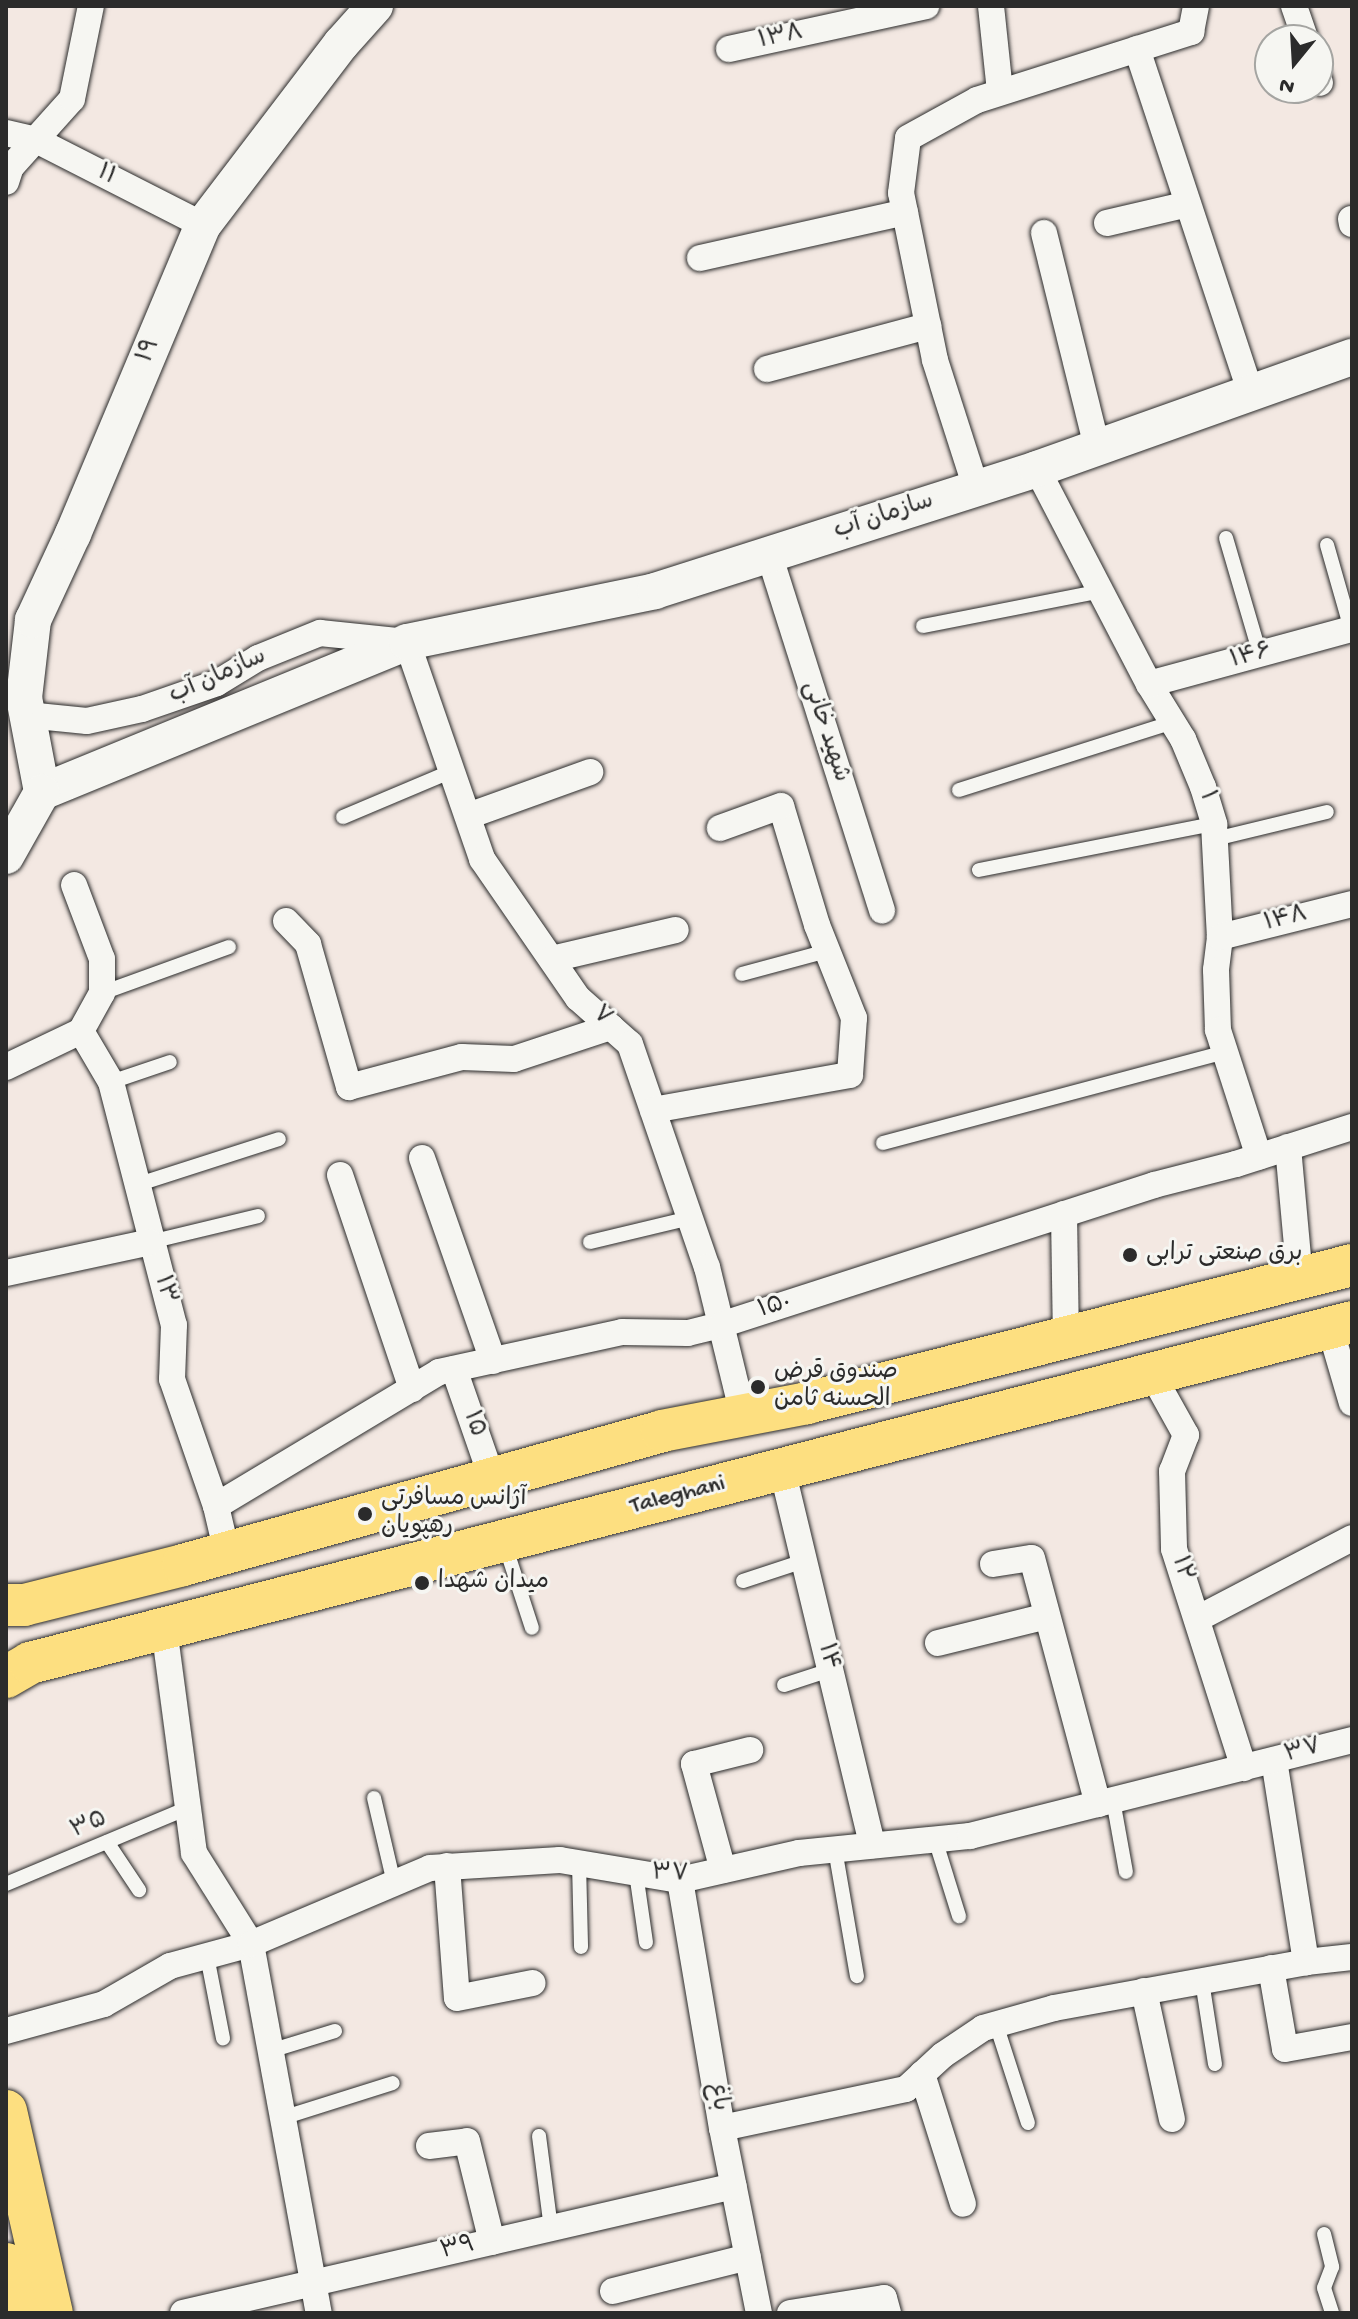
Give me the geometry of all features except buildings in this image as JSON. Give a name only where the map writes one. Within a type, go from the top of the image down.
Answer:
[{"type":"main road","points":[[6,1605],[24,1605],[227,1553],[662,1431],[743,1415],[1352,1265]]},
{"type":"main road","name":"Taleghani","points":[[6,1677],[30,1663],[1341,1325]]},
{"type":"main road","points":[[6,2111],[52,2313]]},
{"type":"street","points":[[6,182],[11,167],[72,99],[91,6]]},
{"type":"street","name":"۱۹","points":[[42,792],[17,722],[24,698],[33,620],[73,534],[203,225],[341,44],[375,6]]},
{"type":"street","name":"۱۳۸","points":[[729,49],[926,6]]},
{"type":"street","points":[[991,6],[1000,92]]},
{"type":"street","points":[[976,488],[935,360],[901,193],[908,138],[977,100],[1191,32],[1196,6]]},
{"type":"street","points":[[1137,49],[1251,393]]},
{"type":"street","name":"۱۱","points":[[6,133],[36,140],[203,225]]},
{"type":"street","points":[[1107,223],[1188,204]]},
{"type":"street","points":[[700,258],[905,212]]},
{"type":"street","points":[[1044,233],[1097,447]]},
{"type":"street","points":[[767,369],[928,326]]},
{"type":"street","name":"سازمان آب","points":[[42,792],[407,642],[655,591],[1037,469],[1352,357]]},
{"type":"street","name":"۱","points":[[1037,469],[1149,684],[1173,722],[1198,775],[1215,832],[1220,937],[1216,970],[1218,1030],[1259,1157]]},
{"type":"street","name":"شهید خانی","points":[[769,554],[882,910]]},
{"type":"street","name":"۱۴۶","points":[[1149,684],[1351,629]]},
{"type":"street","name":"سازمان آب","points":[[17,722],[87,721],[142,709],[217,683],[258,658],[320,633],[407,642]]},
{"type":"street","name":"۷","points":[[407,642],[454,770],[482,859],[578,998],[630,1044],[690,1218],[743,1415]]},
{"type":"street","points":[[468,816],[590,772]]},
{"type":"street","points":[[6,856],[42,792]]},
{"type":"street","points":[[653,1110],[850,1075],[854,1018],[827,951],[781,806],[720,828]]},
{"type":"street","points":[[6,1067],[81,1031],[102,993],[102,959],[74,885]]},
{"type":"street","name":"۱۴۸","points":[[1220,937],[1352,904]]},
{"type":"street","points":[[286,921],[308,944],[349,1087],[462,1057],[514,1059],[611,1027]]},
{"type":"street","points":[[552,959],[676,930]]},
{"type":"street","name":"۱۳","points":[[81,1031],[111,1082],[150,1242],[174,1325],[172,1379],[216,1506],[227,1553]]},
{"type":"street","name":"۱۵۰","points":[[216,1506],[439,1372],[622,1332],[688,1333],[721,1325],[1064,1214],[1352,1127]]},
{"type":"street","points":[[1288,1147],[1300,1278]]},
{"type":"street","points":[[422,1158],[493,1361]]},
{"type":"street","points":[[340,1175],[412,1389]]},
{"type":"street","points":[[1064,1214],[1066,1337]]},
{"type":"street","points":[[6,1273],[150,1242]]},
{"type":"street","points":[[1341,1325],[1352,1403]]},
{"type":"street","name":"۱۵","points":[[454,1369],[492,1478]]},
{"type":"street","name":"۱۲","points":[[1152,1374],[1186,1435],[1172,1471],[1174,1549],[1244,1768]]},
{"type":"street","name":"۱۴","points":[[782,1469],[872,1845]]},
{"type":"street","points":[[1197,1619],[1352,1538]]},
{"type":"street","points":[[993,1564],[1032,1558],[1047,1616],[1106,1802]]},
{"type":"street","points":[[938,1643],[1047,1616]]},
{"type":"street","points":[[164,1628],[194,1853],[251,1944],[319,2313]]},
{"type":"street","name":"۳۷","points":[[6,2031],[104,2004],[170,1966],[251,1944],[430,1868],[560,1860],[680,1880],[799,1853],[970,1836],[1352,1740]]},
{"type":"street","points":[[723,1870],[694,1764],[750,1750]]},
{"type":"street","points":[[1274,1760],[1306,1962]]},
{"type":"street","points":[[447,1866],[457,1998],[533,1983]]},
{"type":"street","name":"باغ","points":[[680,1880],[722,2128],[759,2313]]},
{"type":"street","points":[[722,2128],[906,2089],[983,2028],[1054,2008],[1306,1962],[1352,1957]]},
{"type":"street","points":[[1271,1968],[1285,2049],[1352,2037]]},
{"type":"street","points":[[1144,1991],[1172,2119]]},
{"type":"street","points":[[922,2074],[963,2204]]},
{"type":"street","points":[[429,2146],[467,2141],[492,2242]]},
{"type":"street","name":"۳۹","points":[[195,2312],[734,2186]]},
{"type":"street","points":[[613,2291],[748,2257]]},
{"type":"street","points":[[790,2313],[884,2298],[888,2313]]},
{"type":"lane","points":[[1226,538],[1260,654]]},
{"type":"lane","points":[[1327,545],[1351,629]]},
{"type":"lane","points":[[923,626],[1101,591]]},
{"type":"lane","points":[[959,790],[1173,722]]},
{"type":"lane","points":[[343,817],[454,770]]},
{"type":"lane","points":[[979,870],[1327,812]]},
{"type":"lane","points":[[102,993],[229,947]]},
{"type":"lane","points":[[742,974],[827,951]]},
{"type":"lane","points":[[883,1143],[1225,1052]]},
{"type":"lane","points":[[111,1082],[170,1062]]},
{"type":"lane","points":[[136,1185],[279,1139]]},
{"type":"lane","points":[[150,1242],[258,1216]]},
{"type":"lane","points":[[590,1242],[690,1218]]},
{"type":"lane","points":[[503,1541],[532,1628]]},
{"type":"lane","points":[[743,1581],[804,1561]]},
{"type":"lane","points":[[784,1685],[830,1670]]},
{"type":"lane","points":[[374,1798],[394,1883]]},
{"type":"lane","points":[[1106,1802],[1126,1872]]},
{"type":"lane","name":"۳۵","points":[[6,1884],[188,1808]]},
{"type":"lane","points":[[935,1839],[959,1916]]},
{"type":"lane","points":[[107,1842],[139,1890]]},
{"type":"lane","points":[[835,1849],[857,1976]]},
{"type":"lane","points":[[579,1863],[581,1947]]},
{"type":"lane","points":[[636,1873],[646,1942]]},
{"type":"lane","points":[[207,1956],[223,2038]]},
{"type":"lane","points":[[1202,1981],[1215,2064]]},
{"type":"lane","points":[[996,2024],[1028,2123]]},
{"type":"lane","points":[[270,2051],[335,2031]]},
{"type":"lane","points":[[282,2118],[393,2083]]},
{"type":"lane","points":[[539,2136],[551,2228]]},
{"type":"lane","points":[[1324,2234],[1332,2267],[1324,2288],[1332,2313]]},
{"type":"place","name":"برق صنعتی ترابی","points":[[1130,1255]]},
{"type":"place","name":"صندوق قرض الحسنه ثامن","points":[[758,1387]]},
{"type":"place","name":"آژانس مسافرتی رهپویان","points":[[365,1514]]},
{"type":"place","name":"میدان شهدا","points":[[422,1583]]}]
